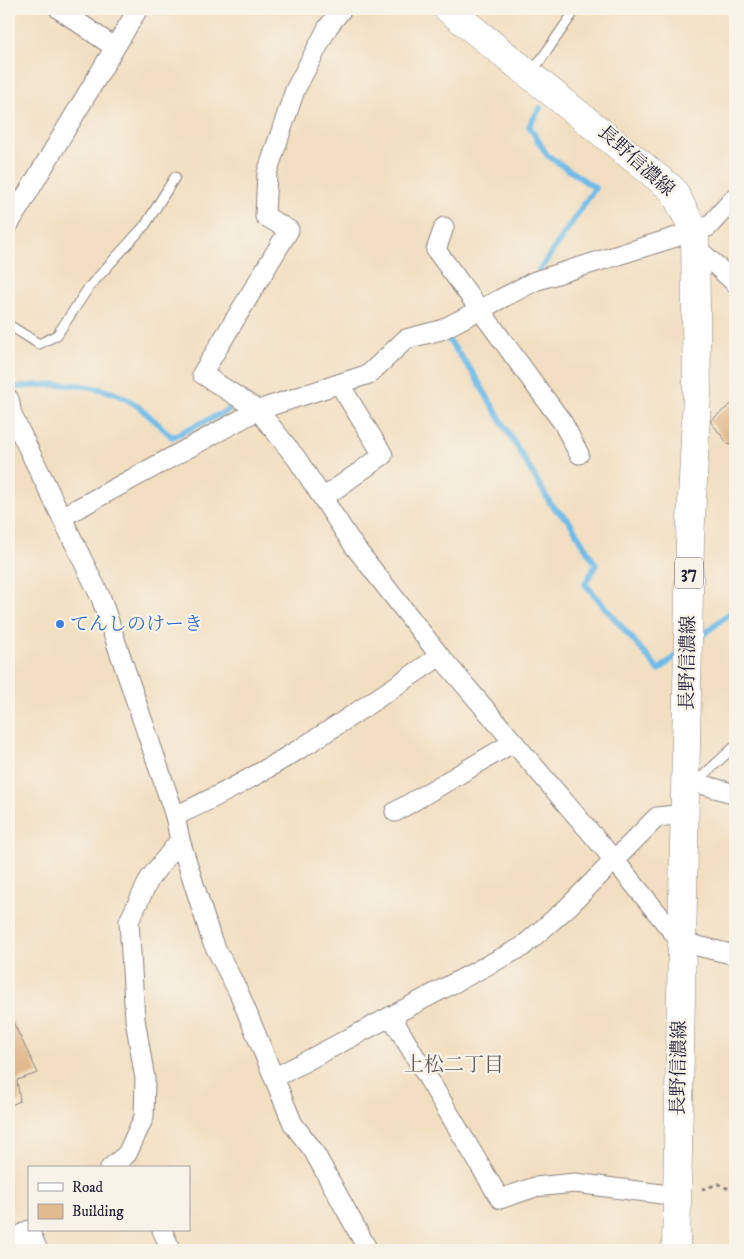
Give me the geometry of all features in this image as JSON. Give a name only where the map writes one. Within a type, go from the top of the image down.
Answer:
[{"type":"main road","name":"長野信濃線","points":[[448,9],[673,190],[696,240],[697,395],[690,542],[691,781],[686,814],[681,942],[676,1250]]},
{"type":"street","points":[[59,9],[114,48]]},
{"type":"street","points":[[9,224],[138,9]]},
{"type":"street","points":[[342,9],[328,27],[295,90],[267,173],[266,216],[289,230],[202,374],[258,410],[297,459],[354,546],[440,656],[615,861],[681,942],[735,955]]},
{"type":"street","points":[[62,517],[258,410],[340,385],[369,374],[406,339],[441,330],[478,309],[535,281],[696,240],[735,197]]},
{"type":"street","points":[[444,227],[436,250],[563,423],[578,454]]},
{"type":"street","points":[[696,240],[735,283]]},
{"type":"street","points":[[323,498],[383,455],[340,385]]},
{"type":"street","points":[[10,410],[101,598],[175,816],[180,840],[212,941],[243,1002],[293,1124],[313,1150],[368,1250]]},
{"type":"street","points":[[175,816],[223,794],[294,754],[440,656]]},
{"type":"street","points":[[396,812],[514,742]]},
{"type":"street","points":[[691,781],[735,794]]},
{"type":"street","points":[[274,1078],[522,947],[568,907],[657,817],[686,814]]},
{"type":"street","points":[[116,1166],[131,1161],[144,1117],[145,1079],[135,1019],[129,921],[150,878],[180,840]]},
{"type":"street","points":[[392,1016],[500,1200],[535,1187],[574,1183],[677,1196]]},
{"type":"street","points":[[9,1243],[28,1231]]},
{"type":"street","points":[[30,1232],[38,1250]]},
{"type":"street","points":[[163,1232],[171,1250]]},
{"type":"lane","points":[[531,74],[576,9]]},
{"type":"lane","points":[[9,325],[39,344],[58,335],[89,287],[146,224],[175,177]]},
{"type":"lane","points":[[691,781],[735,746]]},
{"type":"path","points":[[677,1196],[719,1184],[735,1192]]},
{"type":"building","points":[[735,401],[735,440],[729,445],[710,421]]},
{"type":"building","points":[[9,1014],[38,1073],[17,1080],[20,1101],[9,1106]]},
{"type":"waterway","points":[[539,271],[595,188],[547,155],[529,126],[540,108]]},
{"type":"waterway","points":[[442,331],[473,373],[552,506],[569,521],[596,565],[585,584],[659,670],[674,657]]},
{"type":"waterway","points":[[9,388],[60,384],[77,385],[110,392],[140,408],[172,437],[235,407]]},
{"type":"waterway","points":[[704,634],[735,609]]},
{"type":"place","name":"てんしのけーき","points":[[60,624]]},
{"type":"district","name":"上松二丁目","points":[[454,1065]]}]
